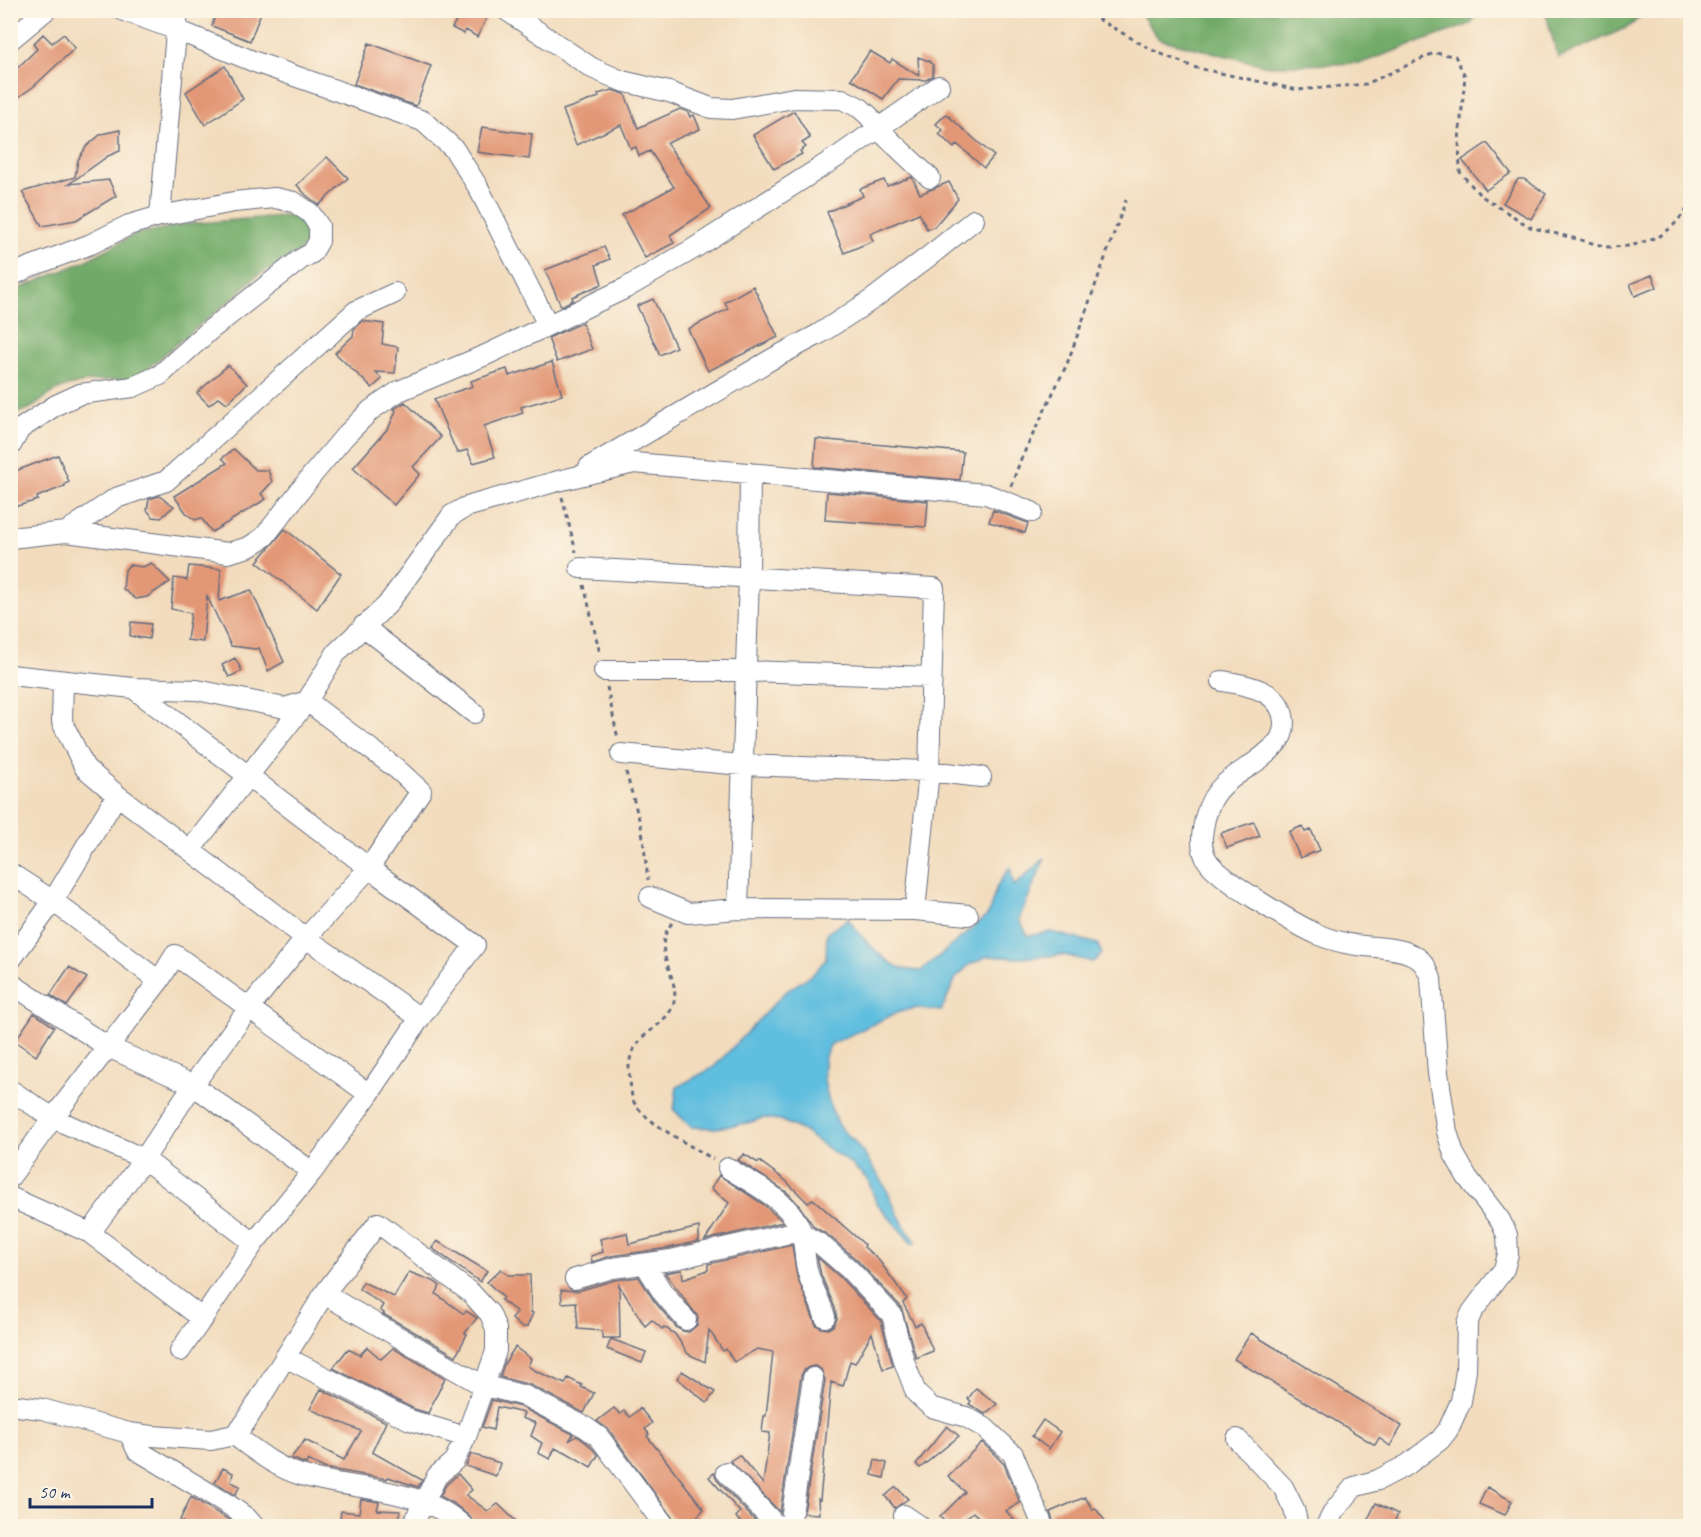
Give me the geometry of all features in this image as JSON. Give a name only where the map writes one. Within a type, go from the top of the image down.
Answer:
[{"type":"street","points":[[10,40],[46,10]]},
{"type":"street","points":[[122,10],[177,20],[255,62],[423,121],[454,149],[478,187],[548,325]]},
{"type":"street","points":[[506,10],[592,68],[622,81],[669,92],[711,108],[732,109],[794,98],[842,99],[860,108],[879,130],[930,178]]},
{"type":"street","points":[[160,216],[177,20]]},
{"type":"street","points":[[10,538],[66,532],[228,553],[249,547],[264,537],[345,436],[371,410],[399,391],[489,354],[626,288],[693,249],[879,130],[939,86]]},
{"type":"street","points":[[10,277],[27,268],[91,244],[129,225],[160,216],[234,202],[275,198],[294,202],[310,213],[319,226],[319,241],[312,253],[301,259],[210,330],[159,375],[133,387],[80,394],[56,405],[20,429],[10,447]]},
{"type":"street","points":[[571,478],[772,359],[819,334],[873,299],[974,220]]},
{"type":"street","points":[[66,532],[116,498],[166,481],[356,311],[395,293]]},
{"type":"street","points":[[190,850],[307,701],[337,652],[387,605],[452,515],[466,507],[634,463],[986,494],[1032,512]]},
{"type":"street","points":[[738,909],[749,576],[750,473]]},
{"type":"street","points":[[116,498],[112,512],[116,537]]},
{"type":"street","points":[[580,568],[934,588],[928,771],[915,910]]},
{"type":"street","points":[[363,626],[474,713]]},
{"type":"street","points":[[603,671],[745,671],[930,677]]},
{"type":"street","points":[[10,675],[133,688],[196,690],[285,708],[307,701]]},
{"type":"street","points":[[1222,681],[1247,685],[1265,692],[1276,700],[1283,711],[1284,725],[1283,734],[1277,743],[1224,783],[1214,796],[1204,818],[1201,841],[1203,854],[1209,864],[1247,893],[1320,936],[1351,944],[1407,952],[1423,962],[1431,979],[1438,1073],[1447,1132],[1454,1154],[1467,1177],[1500,1220],[1507,1235],[1508,1254],[1504,1269],[1472,1312],[1467,1323],[1467,1371],[1461,1401],[1448,1430],[1440,1440],[1407,1465],[1378,1480],[1354,1487],[1334,1511],[1326,1527]]},
{"type":"street","points":[[63,682],[62,722],[85,768],[117,795],[306,938],[420,1018]]},
{"type":"street","points":[[133,688],[369,868],[475,945],[420,1018],[369,1094],[312,1172],[254,1243],[180,1351]]},
{"type":"street","points":[[90,1233],[249,1008],[306,938],[369,868],[421,791],[397,769],[307,701]]},
{"type":"street","points":[[621,754],[742,765],[928,771],[981,777]]},
{"type":"street","points":[[10,961],[53,901],[117,795]]},
{"type":"street","points":[[10,873],[53,901],[159,981]]},
{"type":"street","points":[[650,897],[688,913],[738,909],[915,910],[968,915]]},
{"type":"street","points":[[10,1177],[159,981],[175,955],[369,1094]]},
{"type":"street","points":[[10,983],[108,1047],[193,1085],[312,1172]]},
{"type":"street","points":[[10,1090],[53,1118],[144,1159],[254,1243]]},
{"type":"street","points":[[728,1168],[778,1201],[797,1221],[802,1234],[808,1276],[821,1302],[825,1317]]},
{"type":"street","points":[[10,1197],[90,1233],[202,1319]]},
{"type":"street","points":[[10,1404],[42,1409],[129,1433],[211,1440],[234,1435],[245,1423],[324,1294],[378,1223],[471,1293],[490,1314],[496,1329],[496,1351],[482,1385],[466,1437],[454,1461],[437,1476],[412,1527]]},
{"type":"street","points":[[575,1279],[613,1268],[701,1254],[790,1233],[802,1234],[820,1244],[849,1269],[892,1316],[904,1361],[916,1393],[931,1407],[966,1417],[985,1428],[1013,1454],[1043,1527]]},
{"type":"street","points":[[645,1264],[663,1293],[686,1320]]},
{"type":"street","points":[[324,1294],[482,1385],[525,1396],[585,1427],[599,1437],[665,1527]]},
{"type":"street","points":[[285,1357],[410,1420],[466,1437]]},
{"type":"street","points":[[790,1527],[813,1378]]},
{"type":"street","points":[[129,1433],[137,1450],[229,1505],[247,1518],[254,1527]]},
{"type":"street","points":[[234,1435],[273,1465],[302,1475],[425,1501],[457,1520],[463,1527]]},
{"type":"street","points":[[1237,1439],[1283,1486],[1294,1509],[1298,1527]]},
{"type":"street","points":[[726,1472],[777,1527]]},
{"type":"path","points":[[1082,10],[1152,50],[1193,67],[1298,90],[1366,84],[1434,53],[1455,56],[1465,76],[1460,172],[1480,195],[1530,227],[1608,247],[1630,246],[1660,236],[1672,227],[1690,206]]},
{"type":"path","points":[[1005,501],[1021,459],[1067,364],[1126,200]]},
{"type":"path","points":[[688,913],[672,923],[666,930],[664,938],[664,959],[669,969],[674,1001],[667,1016],[631,1051],[628,1071],[633,1102],[646,1117],[728,1168]]},
{"type":"green space","points":[[1545,10],[1646,11],[1630,26],[1558,58]]},
{"type":"green space","points":[[1139,11],[1477,11],[1471,24],[1361,63],[1268,66],[1159,39]]},
{"type":"green space","points":[[294,215],[309,226],[309,240],[299,252],[255,277],[135,380],[78,383],[60,389],[27,410],[11,414],[11,292],[83,262],[136,234],[187,224]]},
{"type":"water","points":[[1045,858],[1019,919],[1028,936],[1051,932],[1098,944],[1102,954],[1093,962],[1064,955],[1017,958],[988,956],[969,965],[956,978],[941,1011],[915,1008],[896,1013],[831,1044],[826,1053],[825,1086],[836,1118],[841,1129],[857,1145],[882,1181],[901,1220],[916,1241],[913,1245],[876,1202],[868,1180],[852,1165],[801,1130],[780,1120],[763,1118],[716,1128],[691,1127],[674,1110],[677,1087],[714,1067],[784,993],[815,972],[826,959],[827,933],[848,919],[865,940],[886,960],[903,969],[921,971],[988,915],[997,886],[1010,867],[1014,886]]},
{"type":"building","points":[[217,10],[262,10],[250,41],[212,26]]},
{"type":"building","points":[[462,10],[491,10],[477,37],[466,30],[464,34],[452,28]]},
{"type":"building","points":[[43,34],[52,43],[64,34],[75,48],[33,87],[10,103],[10,75],[37,49],[33,44]]},
{"type":"building","points":[[369,43],[431,66],[416,106],[354,84]]},
{"type":"building","points":[[870,51],[890,63],[892,59],[919,76],[918,57],[929,61],[933,65],[933,76],[926,80],[898,79],[883,99],[851,79]]},
{"type":"building","points":[[225,66],[243,99],[205,125],[186,92]]},
{"type":"building","points":[[612,90],[625,94],[638,128],[680,109],[688,112],[690,117],[694,115],[700,129],[667,143],[711,208],[670,235],[674,243],[645,258],[622,215],[674,187],[650,151],[639,156],[636,147],[631,149],[621,125],[576,145],[563,110]]},
{"type":"building","points":[[794,111],[810,138],[802,143],[806,147],[800,151],[802,154],[774,169],[753,135]]},
{"type":"building","points":[[946,114],[994,156],[984,168],[957,144],[954,148],[939,134],[943,130],[936,124]]},
{"type":"building","points":[[482,127],[532,134],[529,159],[477,152]]},
{"type":"building","points":[[120,130],[120,151],[108,156],[69,184],[109,180],[116,196],[76,220],[42,226],[22,192],[75,177],[78,160],[86,147],[101,134]]},
{"type":"building","points":[[1487,143],[1511,173],[1486,190],[1462,160]]},
{"type":"building","points":[[327,157],[348,178],[319,205],[297,185]]},
{"type":"building","points":[[912,177],[920,194],[949,182],[958,199],[934,227],[927,229],[919,213],[870,234],[873,241],[844,253],[827,212],[863,196],[860,189],[884,180],[887,186]]},
{"type":"building","points":[[1518,179],[1524,179],[1546,194],[1531,219],[1503,203]]},
{"type":"building","points":[[604,247],[610,259],[596,265],[602,284],[572,297],[573,300],[561,306],[545,270]]},
{"type":"building","points":[[1652,275],[1657,287],[1635,296],[1630,284]]},
{"type":"building","points":[[753,286],[778,337],[708,371],[688,329],[728,309],[725,302]]},
{"type":"building","points":[[653,299],[676,347],[660,355],[637,306]]},
{"type":"building","points":[[362,321],[384,324],[382,344],[398,347],[395,373],[375,372],[382,379],[372,388],[335,353],[353,336],[354,329]]},
{"type":"building","points":[[582,323],[592,349],[557,362],[548,338]]},
{"type":"building","points":[[552,362],[562,395],[521,407],[523,413],[484,426],[495,457],[473,463],[467,450],[457,453],[434,399],[473,386],[471,381],[507,369],[509,376]]},
{"type":"building","points":[[228,365],[247,384],[227,403],[219,397],[209,405],[197,393]]},
{"type":"building","points":[[405,402],[441,437],[413,467],[420,474],[394,505],[353,468],[389,427],[396,411],[394,409]]},
{"type":"building","points":[[816,439],[963,452],[960,480],[814,467]]},
{"type":"building","points":[[234,449],[256,470],[268,470],[272,482],[261,494],[266,499],[212,532],[201,518],[195,520],[187,514],[174,496],[227,463],[222,458]]},
{"type":"building","points":[[58,455],[69,482],[65,486],[37,497],[38,500],[17,506],[10,490],[10,473]]},
{"type":"building","points":[[827,492],[928,501],[926,527],[825,520]]},
{"type":"building","points":[[159,496],[174,506],[161,518],[153,517],[147,510],[149,499]]},
{"type":"building","points":[[993,510],[1028,523],[1025,533],[989,522]]},
{"type":"building","points":[[285,529],[341,574],[317,609],[257,562]]},
{"type":"building","points":[[151,563],[170,582],[147,597],[136,599],[123,589],[125,570],[129,565],[143,567]]},
{"type":"building","points":[[189,566],[221,569],[219,601],[251,590],[284,662],[268,671],[259,648],[231,646],[207,596],[203,642],[187,640],[191,613],[171,609],[174,578],[187,580]]},
{"type":"building","points":[[131,622],[151,624],[149,639],[130,636]]},
{"type":"building","points":[[235,658],[242,671],[229,677],[222,665]]},
{"type":"building","points":[[1254,822],[1260,836],[1227,848],[1221,833]]},
{"type":"building","points":[[1302,826],[1305,832],[1311,830],[1320,850],[1300,858],[1289,832]]},
{"type":"building","points":[[69,967],[87,978],[67,1006],[50,995]]},
{"type":"building","points":[[34,1013],[54,1027],[36,1056],[15,1041]]},
{"type":"building","points":[[744,1154],[758,1163],[759,1161],[785,1180],[808,1203],[813,1199],[865,1245],[864,1247],[878,1259],[907,1299],[903,1303],[915,1326],[921,1323],[933,1351],[916,1358],[901,1307],[857,1260],[828,1235],[814,1227],[788,1193],[738,1160]]},
{"type":"building","points":[[719,1175],[763,1204],[783,1222],[705,1240],[729,1203],[711,1188]]},
{"type":"building","points":[[699,1227],[699,1241],[669,1248],[611,1256],[592,1262],[591,1256],[603,1252],[600,1239],[627,1233],[629,1244]]},
{"type":"building","points":[[437,1241],[487,1271],[480,1282],[432,1248]]},
{"type":"building","points":[[792,1245],[797,1276],[816,1325],[828,1329],[837,1319],[817,1257],[841,1278],[881,1321],[893,1366],[883,1369],[872,1333],[855,1363],[850,1361],[843,1386],[831,1382],[820,1500],[818,1499],[819,1514],[804,1513],[825,1380],[821,1369],[815,1366],[809,1367],[801,1376],[780,1512],[730,1461],[739,1455],[763,1484],[770,1433],[762,1432],[773,1352],[757,1349],[734,1362],[726,1349],[723,1351],[709,1330],[705,1362],[688,1354],[675,1334],[664,1327],[662,1329],[652,1320],[645,1326],[619,1285],[620,1338],[602,1338],[602,1331],[578,1329],[576,1302],[562,1303],[561,1290],[578,1291],[615,1280],[639,1277],[654,1301],[677,1328],[689,1332],[697,1325],[698,1317],[665,1273],[682,1270],[683,1279],[708,1270],[708,1264]]},
{"type":"building","points":[[501,1269],[508,1275],[530,1275],[531,1312],[533,1313],[527,1327],[521,1327],[512,1319],[517,1312],[501,1300],[503,1297],[487,1282]]},
{"type":"building","points":[[409,1272],[435,1282],[440,1286],[436,1294],[464,1314],[466,1311],[477,1318],[465,1333],[467,1334],[456,1356],[383,1314],[380,1310],[383,1305],[359,1289],[363,1282],[394,1297]]},
{"type":"building","points":[[1251,1333],[1402,1426],[1390,1446],[1379,1438],[1375,1445],[1234,1359]]},
{"type":"building","points":[[611,1339],[646,1352],[642,1363],[607,1349]]},
{"type":"building","points":[[367,1347],[381,1359],[393,1348],[445,1378],[428,1413],[414,1409],[333,1368],[348,1349],[360,1355]]},
{"type":"building","points":[[515,1347],[531,1359],[528,1366],[534,1370],[565,1384],[568,1378],[594,1393],[584,1413],[530,1385],[500,1377],[504,1364]]},
{"type":"building","points":[[682,1371],[715,1392],[707,1403],[677,1378]]},
{"type":"building","points":[[976,1388],[997,1404],[985,1414],[969,1404],[971,1401],[968,1399]]},
{"type":"building","points":[[321,1389],[386,1422],[372,1452],[422,1480],[418,1487],[388,1477],[387,1479],[324,1468],[308,1460],[306,1464],[291,1458],[305,1440],[344,1460],[361,1431],[310,1409]]},
{"type":"building","points":[[492,1400],[521,1407],[573,1434],[569,1441],[576,1436],[579,1437],[598,1455],[591,1467],[555,1448],[550,1459],[538,1453],[542,1443],[531,1436],[536,1423],[522,1418],[524,1413],[497,1407],[493,1430],[482,1427]]},
{"type":"building","points":[[614,1408],[620,1414],[624,1411],[630,1417],[640,1408],[652,1423],[645,1429],[649,1434],[647,1436],[704,1509],[697,1517],[708,1527],[680,1527],[676,1523],[609,1430],[597,1421]]},
{"type":"building","points":[[1043,1420],[1060,1432],[1049,1449],[1032,1436]]},
{"type":"building","points":[[947,1426],[959,1436],[920,1468],[916,1464]]},
{"type":"building","points":[[982,1442],[1004,1464],[1020,1503],[1006,1511],[1021,1527],[989,1527],[973,1512],[956,1527],[950,1527],[940,1517],[965,1492],[948,1476]]},
{"type":"building","points":[[471,1454],[500,1463],[496,1476],[466,1466]]},
{"type":"building","points":[[875,1460],[887,1463],[884,1478],[872,1475]]},
{"type":"building","points":[[223,1468],[233,1473],[231,1482],[240,1486],[235,1495],[215,1482]]},
{"type":"building","points":[[714,1473],[717,1480],[761,1527],[744,1527],[736,1517],[740,1512],[709,1477]]},
{"type":"building","points":[[458,1474],[472,1490],[466,1495],[488,1511],[498,1504],[522,1527],[475,1527],[470,1517],[440,1496],[446,1485]]},
{"type":"building","points":[[896,1487],[908,1499],[895,1508],[885,1496]]},
{"type":"building","points":[[1487,1487],[1512,1501],[1505,1515],[1479,1504]]},
{"type":"building","points":[[191,1497],[231,1521],[228,1527],[190,1527],[180,1520]]},
{"type":"building","points":[[1085,1497],[1093,1510],[1095,1508],[1110,1527],[1055,1527],[1050,1512]]},
{"type":"building","points":[[361,1499],[379,1502],[377,1510],[400,1511],[399,1527],[339,1527],[341,1511],[359,1513]]},
{"type":"building","points":[[1376,1503],[1398,1514],[1392,1527],[1364,1527]]}]
